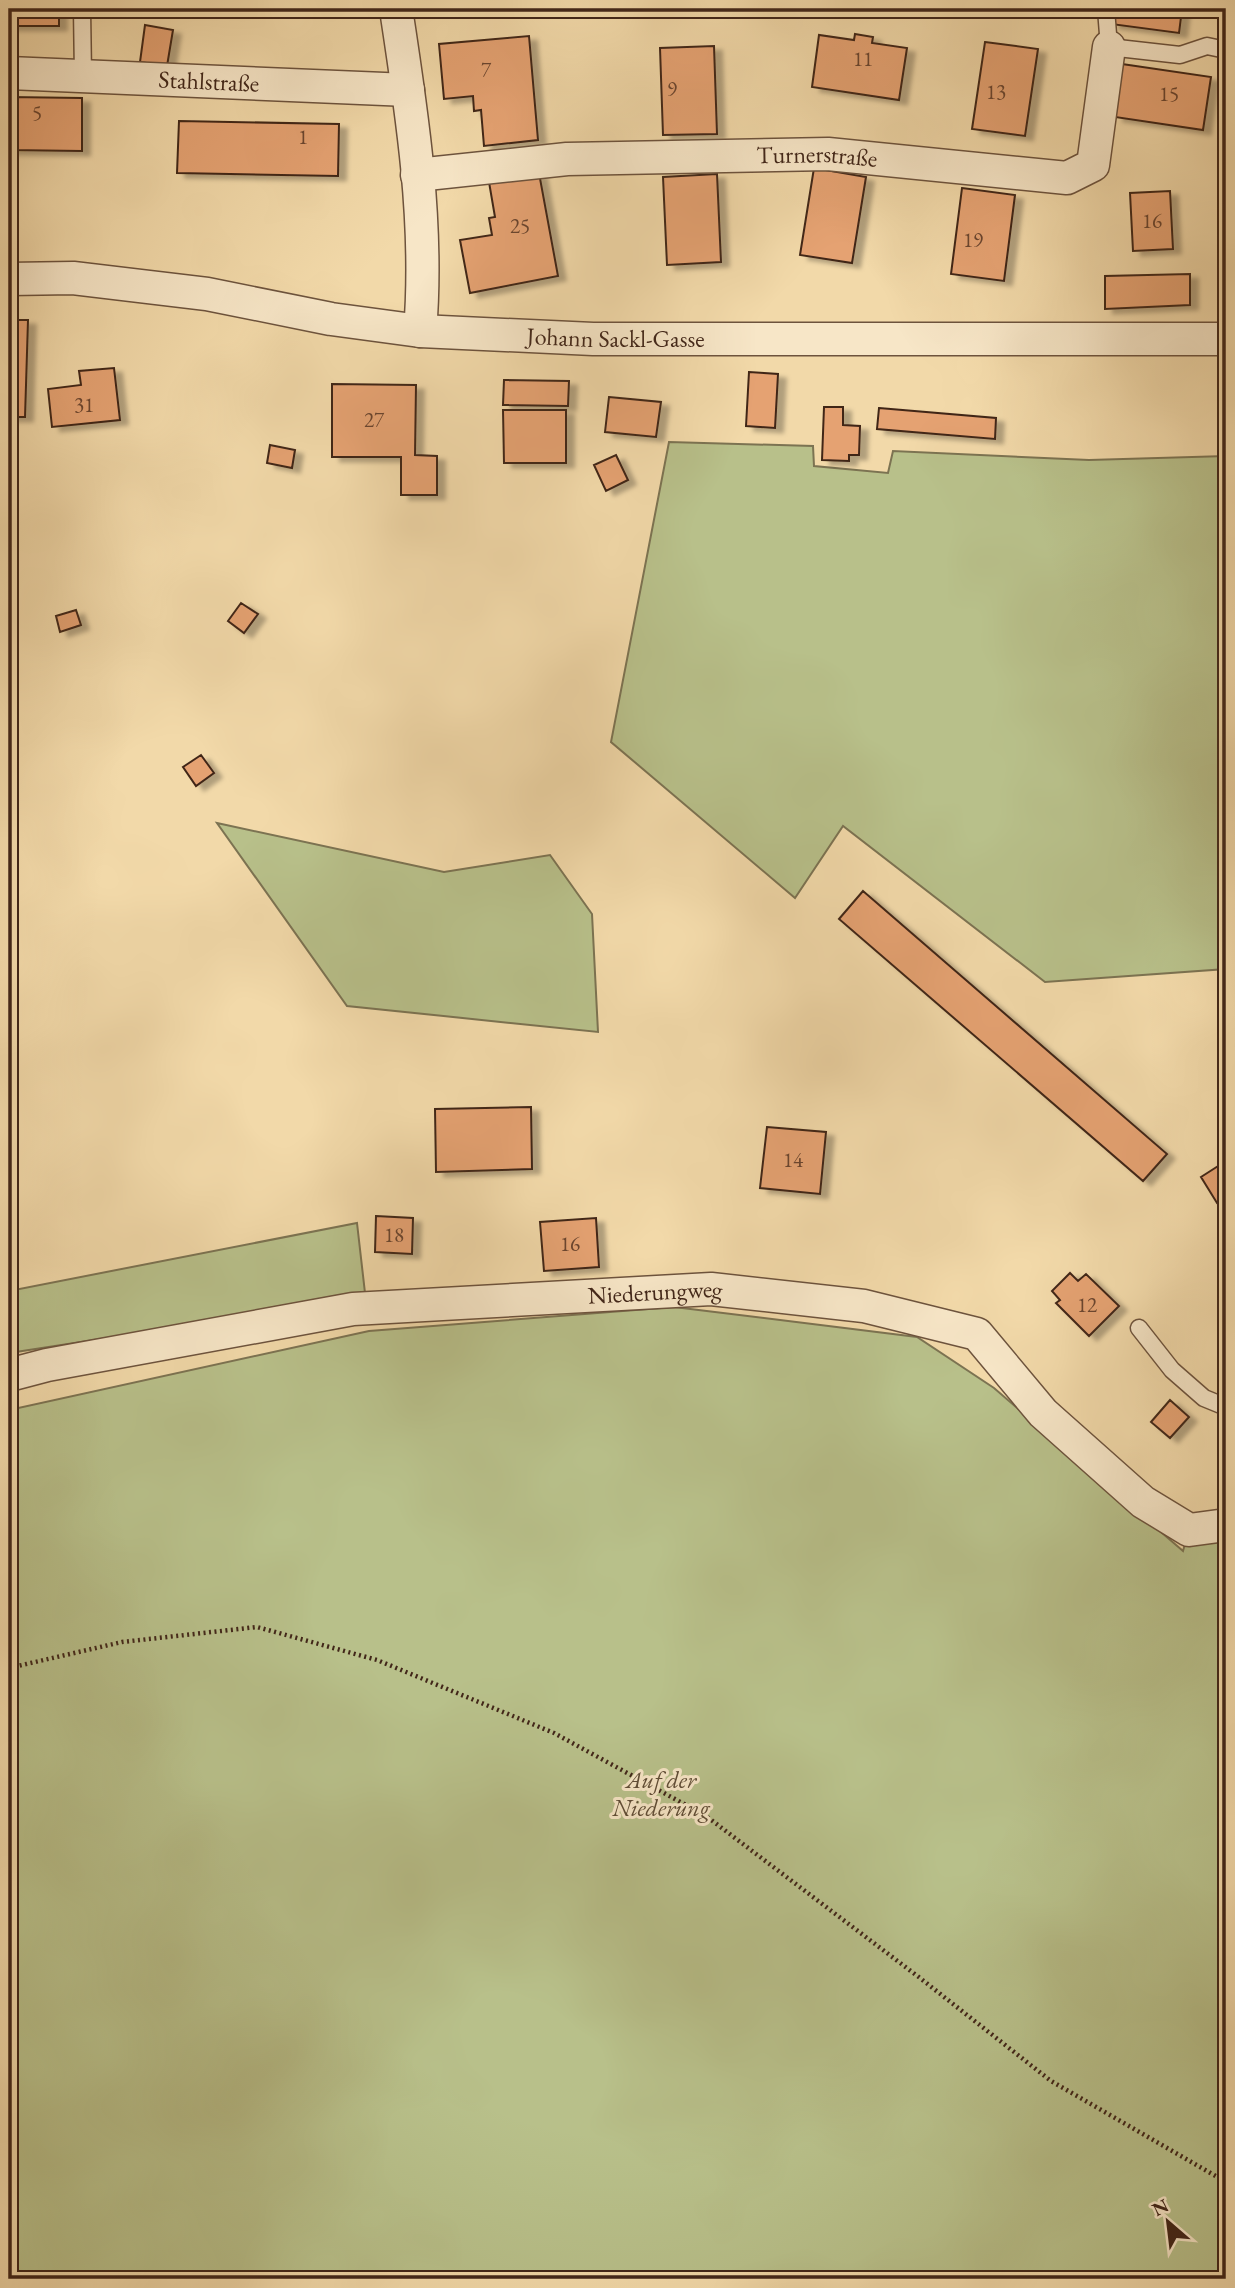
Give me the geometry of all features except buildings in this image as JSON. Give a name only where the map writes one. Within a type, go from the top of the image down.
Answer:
[{"type":"street","points":[[396,9],[417,175],[424,286],[421,331]]},
{"type":"street","name":"Turnerstraße","points":[[417,175],[567,159],[828,154],[1067,178],[1093,164],[1110,47]]},
{"type":"street","name":"Stahlstraße","points":[[9,73],[408,90]]},
{"type":"street","name":"Johann Sackl-Gasse","points":[[9,279],[73,278],[207,293],[331,319],[421,331],[593,339],[1226,339]]},
{"type":"street","name":"Niederungweg","points":[[9,1375],[47,1365],[353,1310],[710,1289],[864,1306],[976,1334],[1043,1413],[1143,1502],[1189,1530],[1226,1525]]},
{"type":"lane","points":[[82,9],[83,76]]},
{"type":"lane","points":[[1106,9],[1110,47],[1180,55],[1207,46],[1226,50]]},
{"type":"lane","points":[[1139,1328],[1172,1370],[1204,1398],[1226,1407]]},
{"type":"path","points":[[9,1668],[122,1642],[257,1627],[377,1660],[554,1733],[706,1816],[1051,2081],[1226,2182]]},
{"type":"green space","points":[[669,442],[813,446],[814,466],[888,473],[893,451],[1089,460],[1226,456],[1226,969],[1045,982],[843,826],[795,898],[611,742]]},
{"type":"green space","points":[[217,823],[444,872],[550,855],[592,914],[598,1032],[347,1006]]},
{"type":"green space","points":[[357,1223],[365,1293],[237,1318],[9,1355],[9,1291]]},
{"type":"green space","name":"Auf der Niederung","points":[[674,1307],[917,1337],[994,1388],[1183,1551],[1189,1530],[1226,1525],[1226,2279],[9,2279],[9,1410],[369,1331]]}]
